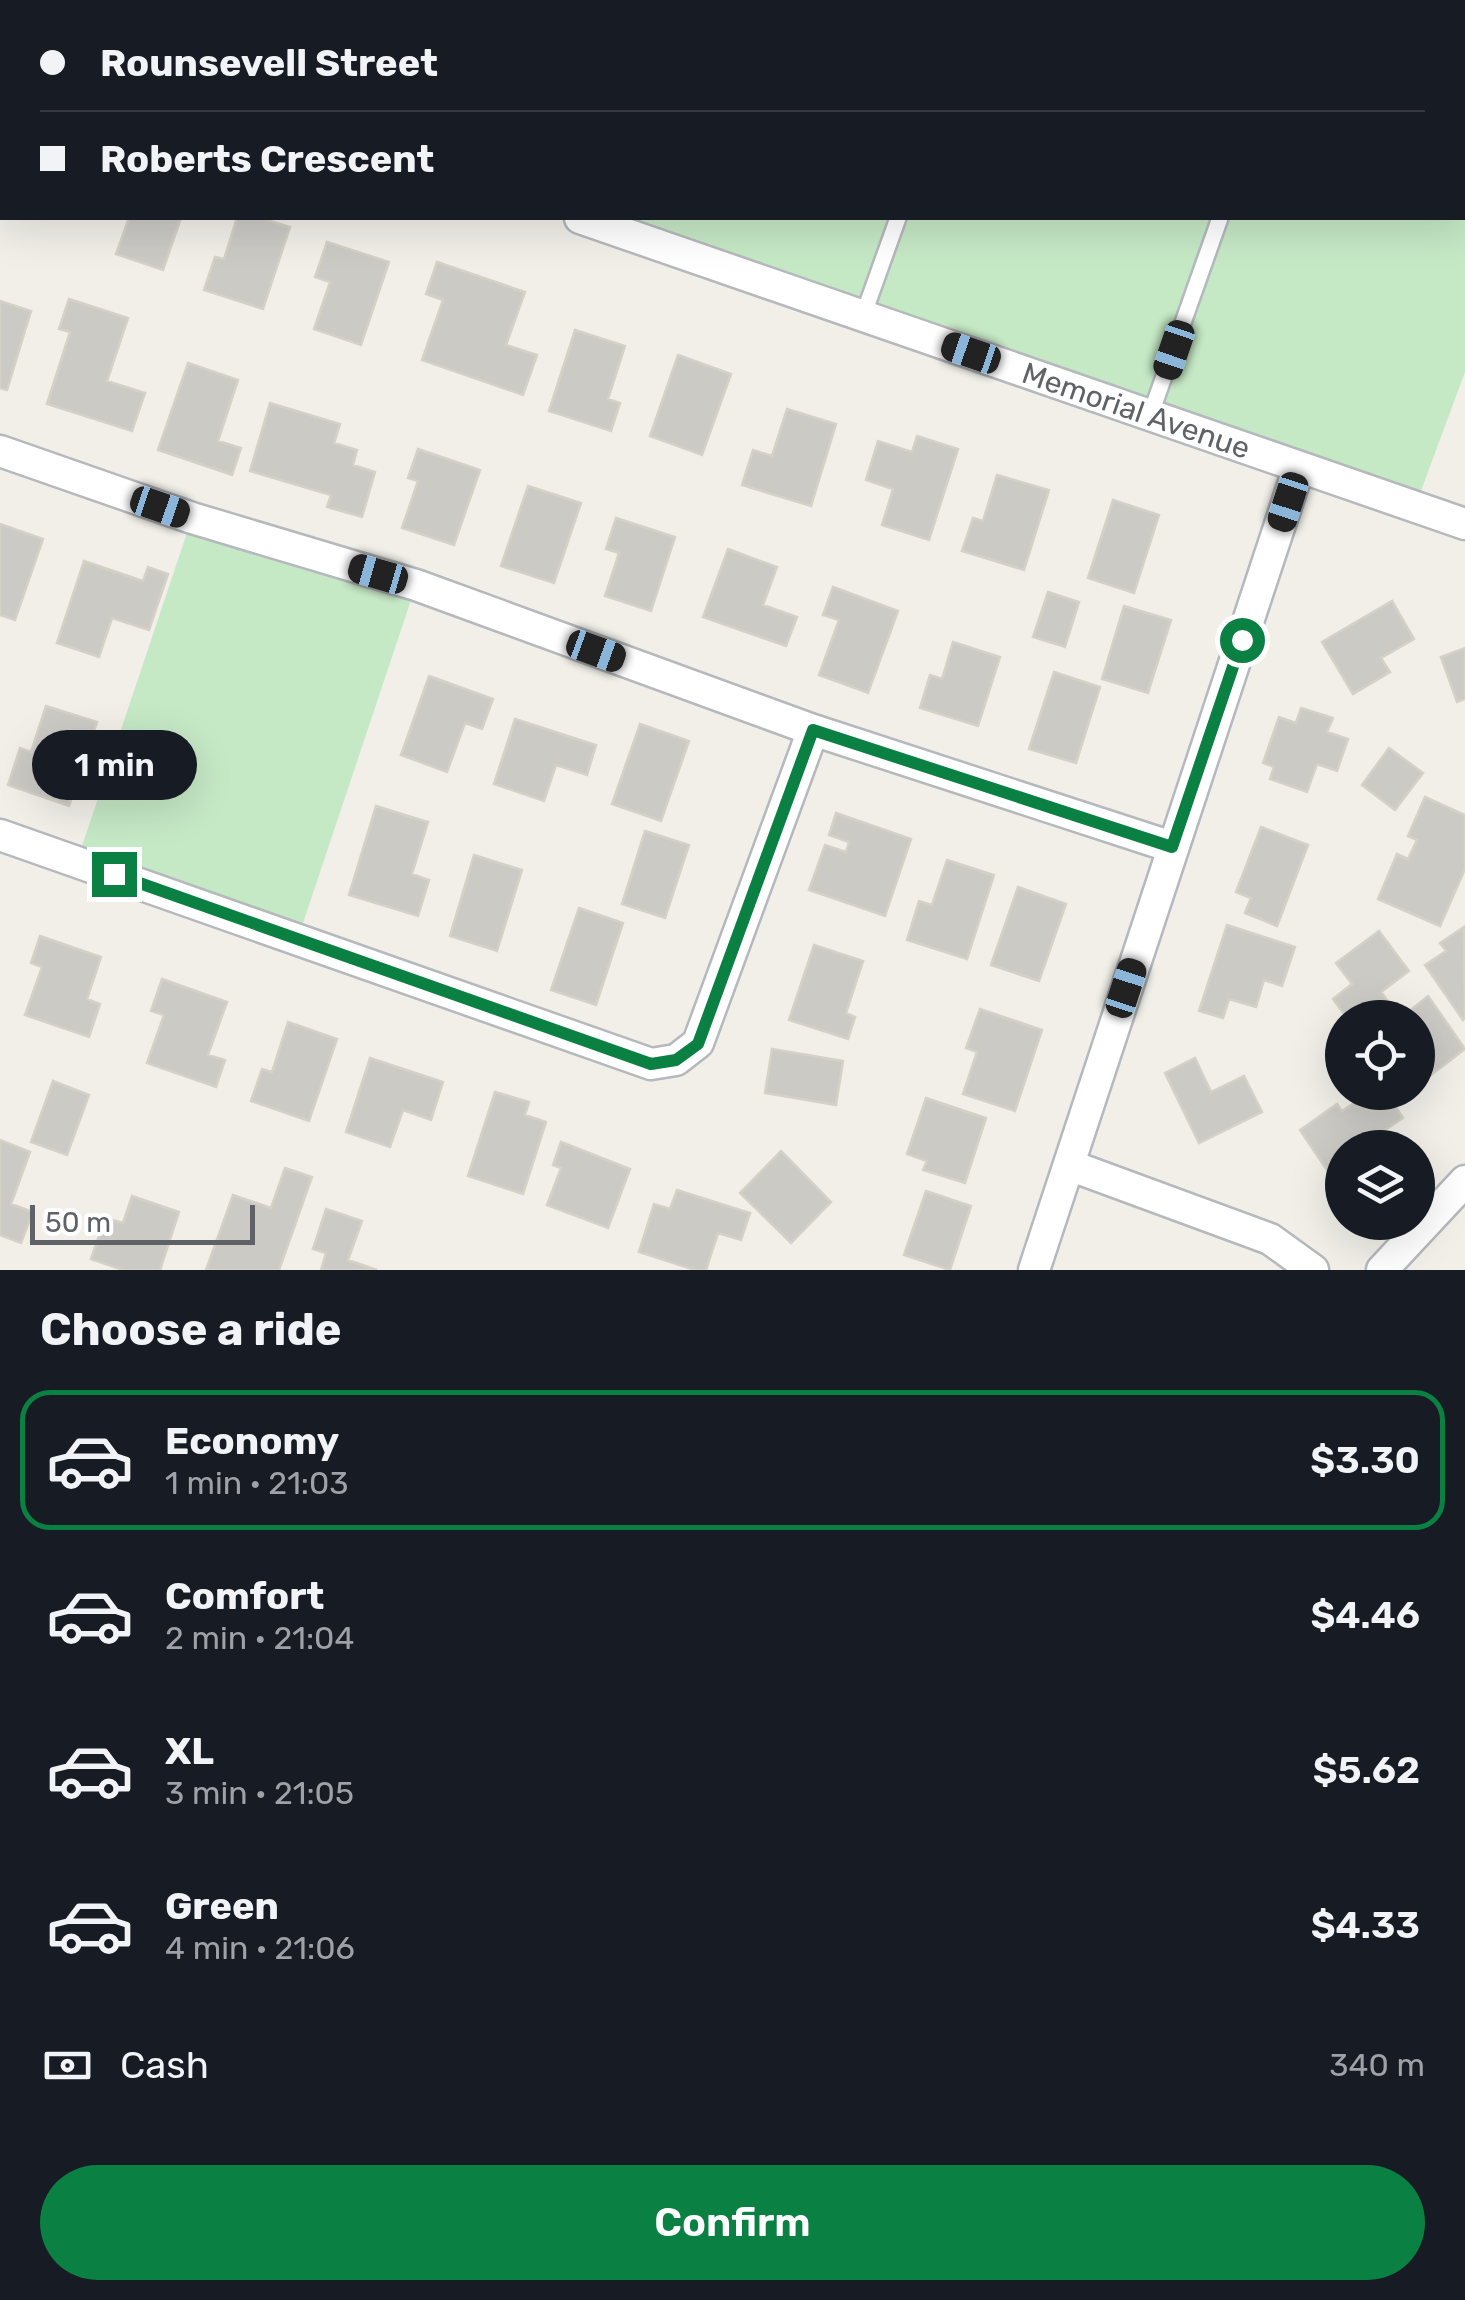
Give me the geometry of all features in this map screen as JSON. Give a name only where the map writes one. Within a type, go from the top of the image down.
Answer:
[{"type":"street","name":"Memorial Avenue","points":[[586,220],[1465,524]]},
{"type":"street","points":[[0,451],[192,518],[416,585],[813,730],[1172,847]]},
{"type":"street","points":[[1034,1270],[1299,468]]},
{"type":"street","points":[[0,835],[651,1064],[676,1060],[698,1044],[813,730]]},
{"type":"street","points":[[1069,1164],[1270,1239],[1314,1270]]},
{"type":"street","points":[[1382,1270],[1465,1181]]},
{"type":"lane","points":[[863,316],[897,220]]},
{"type":"lane","points":[[1150,416],[1219,220]]},
{"type":"green space","points":[[586,220],[1465,220],[1465,372],[1415,507]]},
{"type":"green space","points":[[192,518],[416,585],[298,938],[77,861]]},
{"type":"building","points":[[128,220],[180,220],[163,270],[116,254]]},
{"type":"building","points":[[236,220],[267,220],[290,227],[263,309],[204,290],[215,257],[224,259]]},
{"type":"building","points":[[327,242],[389,262],[361,345],[314,329],[330,282],[315,277]]},
{"type":"building","points":[[437,262],[525,292],[506,345],[537,355],[523,395],[422,360],[443,300],[426,294]]},
{"type":"building","points":[[69,299],[128,318],[107,381],[145,393],[132,431],[47,404],[70,332],[59,329]]},
{"type":"building","points":[[0,301],[31,311],[7,390],[0,388]]},
{"type":"building","points":[[575,330],[625,346],[608,399],[620,403],[611,431],[549,411]]},
{"type":"building","points":[[678,355],[731,374],[702,455],[650,436]]},
{"type":"building","points":[[188,363],[238,380],[218,441],[241,448],[232,475],[158,450]]},
{"type":"building","points":[[270,403],[340,424],[334,443],[357,450],[353,465],[375,472],[362,517],[327,507],[331,495],[250,471]]},
{"type":"building","points":[[787,409],[836,424],[811,506],[742,485],[753,450],[772,456]]},
{"type":"building","points":[[917,436],[958,449],[929,540],[882,525],[893,489],[866,480],[878,441],[912,452]]},
{"type":"building","points":[[418,449],[480,470],[454,545],[402,528],[418,481],[408,478]]},
{"type":"building","points":[[997,475],[1049,490],[1024,570],[962,551],[973,518],[983,521]]},
{"type":"building","points":[[528,486],[581,503],[554,583],[501,566]]},
{"type":"building","points":[[1113,500],[1159,515],[1134,593],[1088,578]]},
{"type":"building","points":[[616,518],[675,537],[651,611],[605,596],[619,553],[606,549]]},
{"type":"building","points":[[0,524],[43,539],[15,620],[0,615]]},
{"type":"building","points":[[728,549],[777,567],[763,605],[797,617],[786,646],[703,617]]},
{"type":"building","points":[[84,561],[143,581],[148,567],[168,574],[149,630],[112,618],[99,657],[57,643]]},
{"type":"building","points":[[833,587],[898,611],[868,693],[819,675],[839,620],[823,615]]},
{"type":"building","points":[[1048,592],[1079,602],[1065,647],[1033,637]]},
{"type":"building","points":[[1392,601],[1414,639],[1381,658],[1390,672],[1353,694],[1322,642]]},
{"type":"building","points":[[1124,606],[1171,620],[1148,693],[1102,679]]},
{"type":"building","points":[[953,642],[1000,657],[978,726],[920,708],[930,675],[942,679]]},
{"type":"building","points":[[1465,648],[1465,699],[1457,702],[1441,657]]},
{"type":"building","points":[[1054,672],[1100,687],[1076,763],[1029,749]]},
{"type":"building","points":[[429,676],[493,699],[482,729],[465,723],[447,772],[401,755]]},
{"type":"building","points":[[46,706],[97,722],[69,806],[8,785],[20,748],[31,752]]},
{"type":"building","points":[[1301,708],[1333,718],[1327,732],[1348,739],[1337,771],[1317,764],[1307,792],[1270,779],[1274,767],[1263,763],[1279,717],[1296,723]]},
{"type":"building","points":[[515,719],[596,745],[587,775],[556,765],[544,801],[494,784]]},
{"type":"building","points":[[640,724],[689,741],[661,821],[612,804]]},
{"type":"building","points":[[1389,748],[1423,773],[1395,810],[1362,785]]},
{"type":"building","points":[[1425,797],[1465,815],[1465,869],[1440,926],[1378,899],[1397,854],[1408,859],[1417,840],[1408,836]]},
{"type":"building","points":[[376,806],[428,822],[412,874],[429,880],[418,916],[349,895]]},
{"type":"building","points":[[836,813],[911,839],[885,916],[809,890],[825,845],[846,852],[849,842],[829,835]]},
{"type":"building","points":[[1261,827],[1308,845],[1277,926],[1245,913],[1251,898],[1236,892]]},
{"type":"building","points":[[645,831],[689,845],[665,918],[622,904]]},
{"type":"building","points":[[474,855],[522,870],[497,951],[450,936]]},
{"type":"building","points":[[947,860],[994,875],[967,959],[907,940],[919,901],[932,905]]},
{"type":"building","points":[[1018,887],[1066,904],[1039,981],[991,965]]},
{"type":"building","points":[[579,908],[623,923],[596,1005],[551,990]]},
{"type":"building","points":[[1227,925],[1295,947],[1282,986],[1264,980],[1256,1007],[1229,999],[1223,1018],[1199,1011]]},
{"type":"building","points":[[1464,927],[1463,1020],[1425,965],[1446,951],[1440,943]]},
{"type":"building","points":[[1379,931],[1409,971],[1381,992],[1387,1000],[1334,1000],[1352,984],[1336,963]]},
{"type":"building","points":[[40,936],[101,957],[87,999],[100,1004],[89,1037],[25,1015],[42,967],[31,963]]},
{"type":"building","points":[[814,945],[863,961],[846,1013],[855,1017],[848,1039],[789,1020]]},
{"type":"building","points":[[162,979],[227,1002],[208,1055],[225,1060],[216,1087],[147,1063],[164,1015],[151,1011]]},
{"type":"building","points":[[1435,1006],[1465,1049],[1435,1072]]},
{"type":"building","points":[[980,1009],[1042,1030],[1015,1111],[963,1094],[977,1052],[966,1048]]},
{"type":"building","points":[[288,1022],[337,1039],[309,1121],[251,1101],[262,1069],[272,1072]]},
{"type":"building","points":[[772,1049],[843,1061],[836,1105],[765,1093]]},
{"type":"building","points":[[370,1058],[443,1082],[431,1120],[403,1110],[390,1147],[346,1132]]},
{"type":"building","points":[[1195,1058],[1211,1092],[1244,1076],[1262,1112],[1199,1143],[1165,1073]]},
{"type":"building","points":[[53,1081],[89,1095],[67,1155],[31,1142]]},
{"type":"building","points":[[495,1092],[529,1102],[525,1115],[546,1122],[523,1194],[468,1176]]},
{"type":"building","points":[[926,1098],[986,1118],[965,1183],[923,1170],[927,1161],[907,1154]]},
{"type":"building","points":[[1328,1110],[1398,1110],[1403,1118],[1385,1130],[1325,1130],[1325,1167],[1300,1130]]},
{"type":"building","points":[[0,1140],[30,1152],[11,1204],[33,1212],[21,1243],[0,1235]]},
{"type":"building","points":[[561,1142],[630,1169],[608,1228],[547,1205],[561,1168],[553,1165]]},
{"type":"building","points":[[781,1151],[831,1202],[791,1243],[740,1193]]},
{"type":"building","points":[[285,1168],[312,1177],[279,1270],[206,1270],[233,1195],[271,1208]]},
{"type":"building","points":[[677,1190],[750,1213],[741,1240],[718,1233],[706,1270],[639,1252],[654,1204],[670,1209]]},
{"type":"building","points":[[926,1191],[971,1206],[950,1270],[904,1255]]},
{"type":"building","points":[[132,1196],[179,1212],[160,1270],[123,1270],[91,1259],[105,1218],[123,1223]]},
{"type":"building","points":[[326,1209],[362,1221],[348,1260],[377,1270],[321,1270],[326,1253],[313,1249]]},
{"type":"route","points":[[114,874],[651,1064],[676,1060],[698,1044],[813,730],[1172,847],[1242,640]]}]
